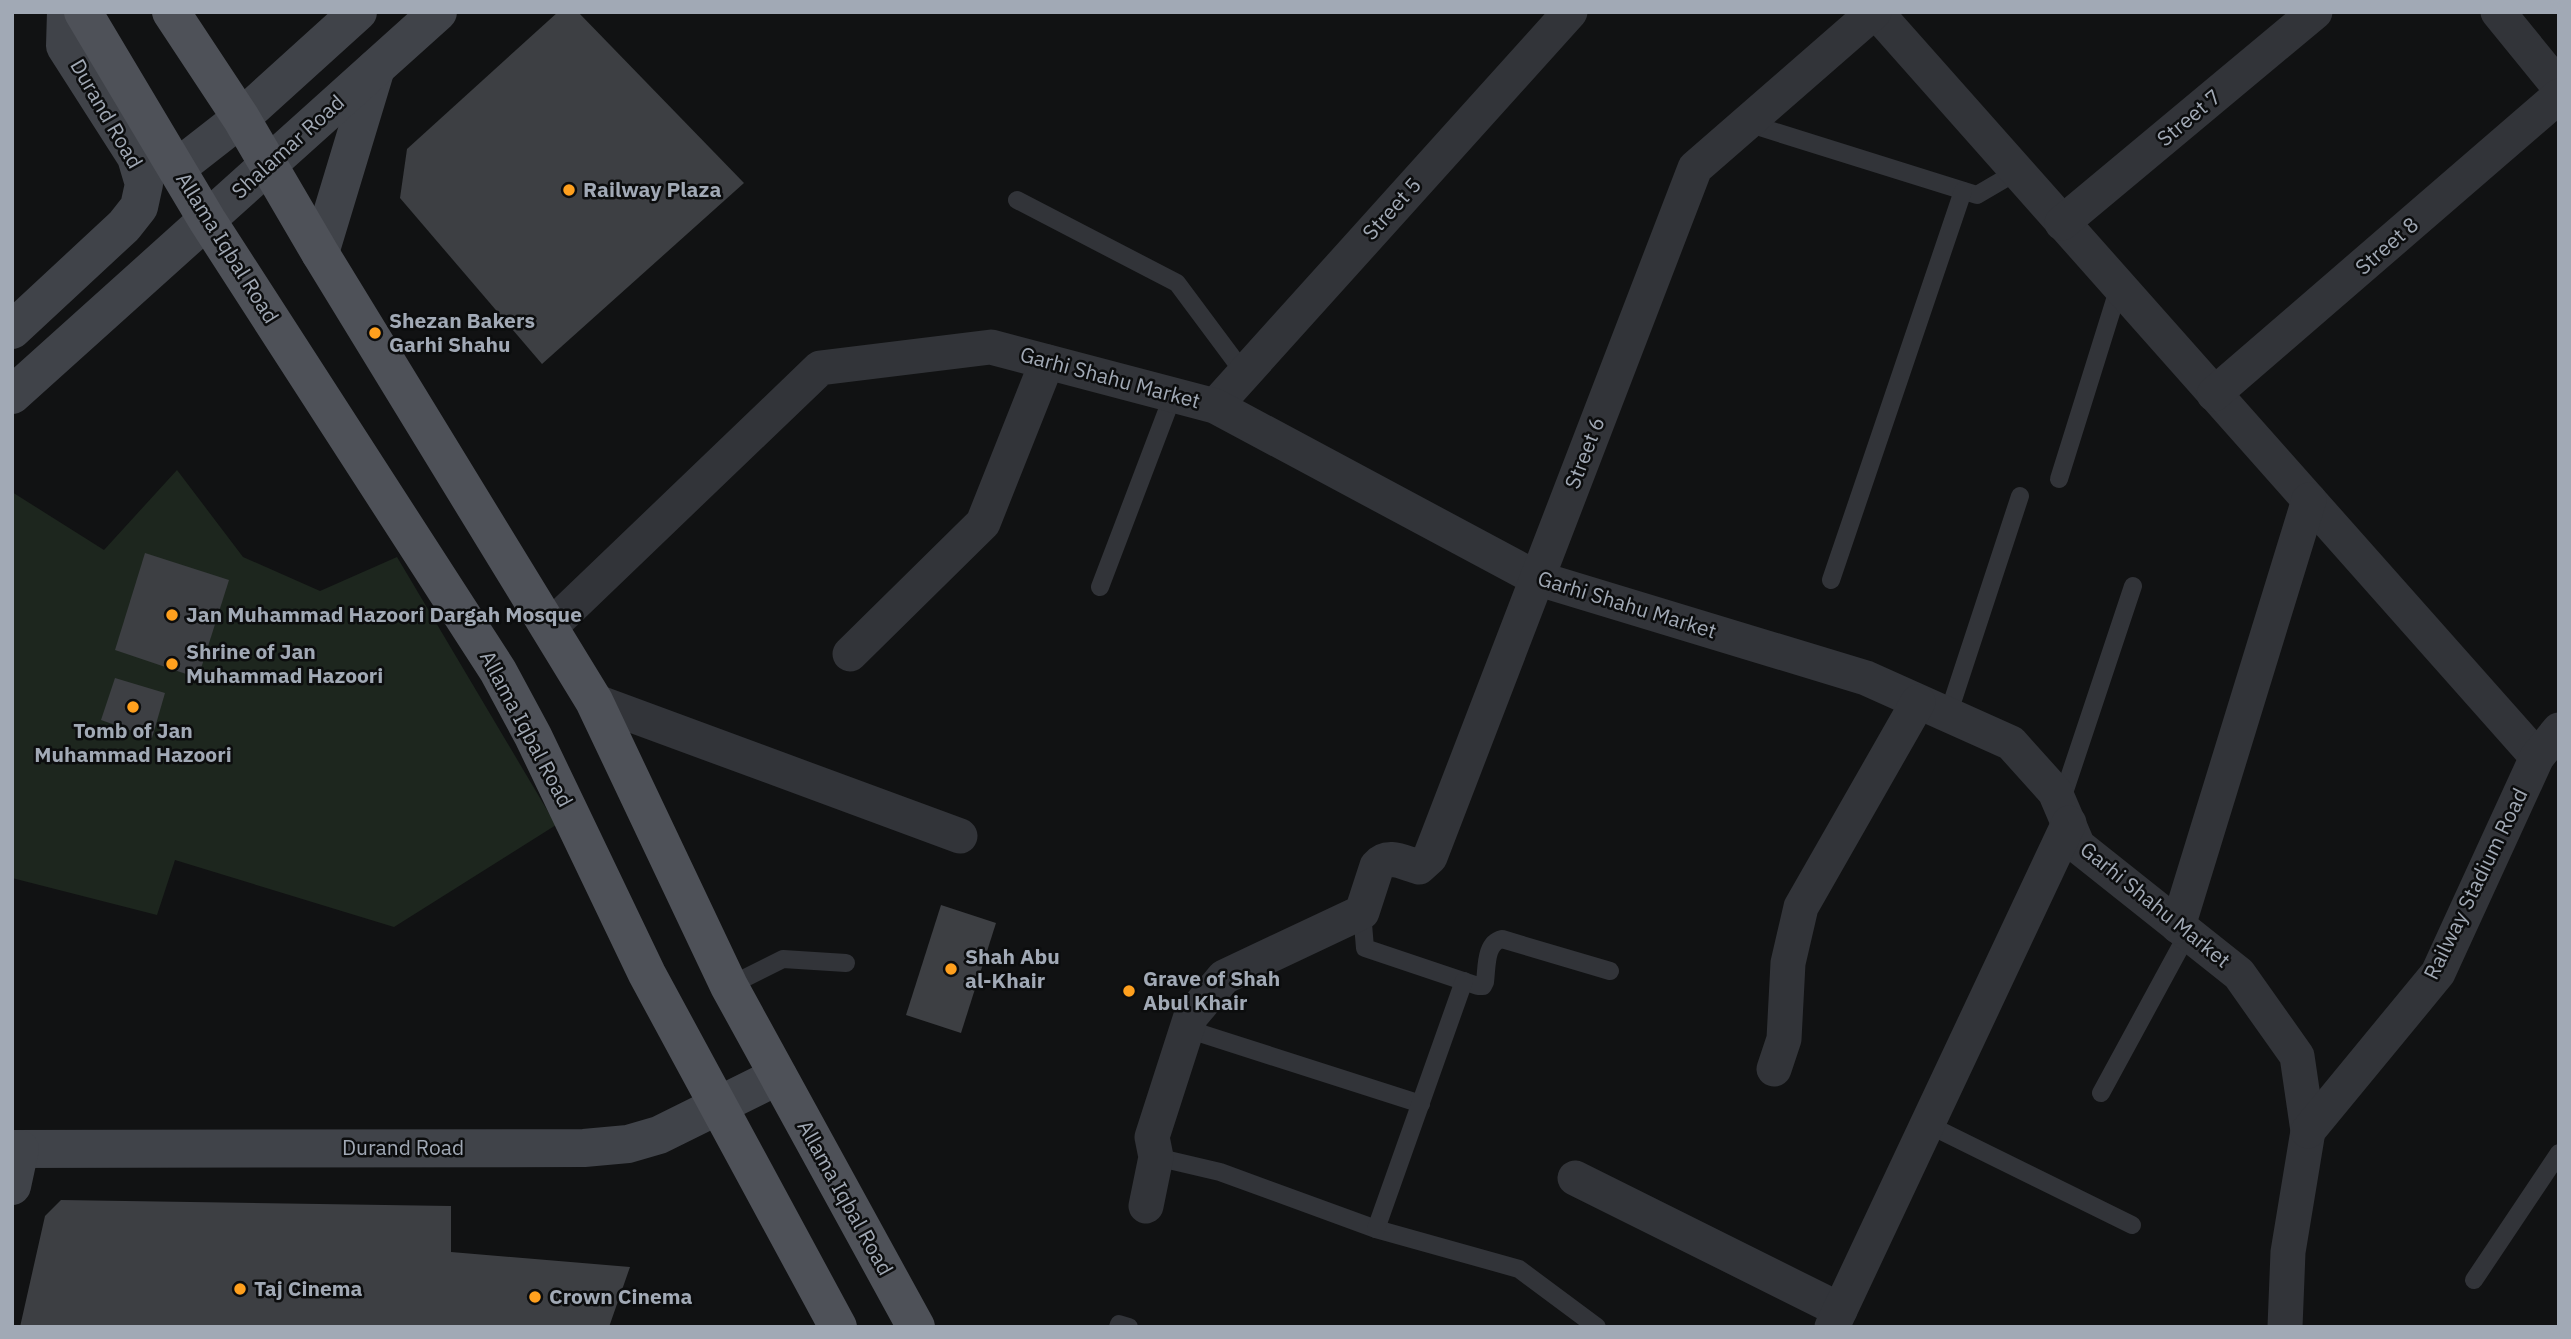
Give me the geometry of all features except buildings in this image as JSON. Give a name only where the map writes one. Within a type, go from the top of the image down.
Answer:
[{"type":"main road","name":"Durand Road","points":[[12,330],[124,226],[139,207],[144,184],[136,157],[65,46],[66,12]]},
{"type":"main road","name":"Allama Iqbal Road","points":[[83,12],[207,220],[498,671],[533,736],[647,974],[838,1327]]},
{"type":"main road","name":"Allama Iqbal Road","points":[[171,12],[241,118],[320,253],[594,701],[729,986],[916,1327]]},
{"type":"main road","points":[[177,168],[241,118],[358,12]]},
{"type":"main road","name":"Shalamar Road","points":[[12,395],[438,12]]},
{"type":"main road","points":[[320,253],[376,68]]},
{"type":"main road","name":"Durand Road","points":[[16,1149],[584,1148],[628,1144],[659,1135],[778,1076]]},
{"type":"main road","points":[[12,1186],[16,1149]]},
{"type":"street","name":"Street 5","points":[[1215,407],[1570,12]]},
{"type":"street","name":"Street 6","points":[[1362,912],[1377,866],[1382,860],[1388,858],[1419,867],[1430,857],[1695,168],[1875,12]]},
{"type":"street","points":[[1875,12],[2309,500],[2548,744]]},
{"type":"street","name":"Street 7","points":[[2062,223],[2315,12]]},
{"type":"street","points":[[2498,12],[2559,87]]},
{"type":"street","name":"Street 8","points":[[2214,394],[2559,96]]},
{"type":"street","name":"Garhi Shahu Market","points":[[549,628],[820,368],[991,346],[1215,407],[1536,578],[1866,678],[2011,743],[2055,792],[2078,846],[2239,974],[2297,1055],[2308,1131],[2288,1252],[2285,1327]]},
{"type":"street","points":[[850,654],[983,523],[1046,362]]},
{"type":"street","points":[[2183,929],[2309,500]]},
{"type":"street","points":[[594,701],[960,836]]},
{"type":"street","points":[[1774,1069],[1784,1039],[1788,962],[1801,906],[1933,708]]},
{"type":"street","name":"Railway Stadium Road","points":[[2308,1131],[2438,973],[2548,744]]},
{"type":"street","points":[[1575,1178],[1836,1318],[1927,1124],[2064,814]]},
{"type":"street","points":[[1146,1206],[1156,1157],[1152,1137],[1191,1016],[1224,977],[1362,912]]},
{"type":"lane","points":[[1747,123],[1977,195],[2018,172]]},
{"type":"lane","points":[[1831,580],[1963,191]]},
{"type":"lane","points":[[1017,200],[1177,283],[1244,373]]},
{"type":"lane","points":[[2059,479],[2119,287]]},
{"type":"lane","points":[[1100,587],[1173,395]]},
{"type":"lane","points":[[1933,708],[2020,496]]},
{"type":"lane","points":[[2064,814],[2133,586]]},
{"type":"lane","points":[[1362,912],[1365,948],[1483,986],[1490,946],[1494,941],[1502,939],[1610,971]]},
{"type":"lane","points":[[2101,1093],[2183,929]]},
{"type":"lane","points":[[729,986],[783,959],[846,963]]},
{"type":"lane","points":[[1376,1228],[1464,981]]},
{"type":"lane","points":[[1187,1029],[1421,1104]]},
{"type":"lane","points":[[1927,1124],[2132,1225]]},
{"type":"lane","points":[[2474,1280],[2559,1153]]},
{"type":"lane","points":[[1156,1157],[1220,1172],[1376,1228],[1519,1269],[1597,1327]]},
{"type":"lane","points":[[1118,1327],[1119,1324],[1129,1327]]},
{"type":"shaded area","points":[[177,470],[243,557],[320,591],[397,557],[556,825],[394,927],[175,860],[157,915],[12,878],[12,492],[104,550]]},
{"type":"place","name":"Railway Plaza","points":[[569,190]]},
{"type":"place","name":"Shezan Bakers Garhi Shahu","points":[[375,333]]},
{"type":"place","name":"Jan Muhammad Hazoori Dargah Mosque","points":[[172,615]]},
{"type":"place","name":"Shrine of Jan Muhammad Hazoori","points":[[172,664]]},
{"type":"place","name":"Tomb of Jan Muhammad Hazoori","points":[[133,707]]},
{"type":"place","name":"Shah Abu al-Khair","points":[[951,969]]},
{"type":"place","name":"Grave of Shah Abul Khair","points":[[1129,991]]},
{"type":"place","name":"Taj Cinema","points":[[240,1289]]},
{"type":"place","name":"Crown Cinema","points":[[535,1297]]}]
